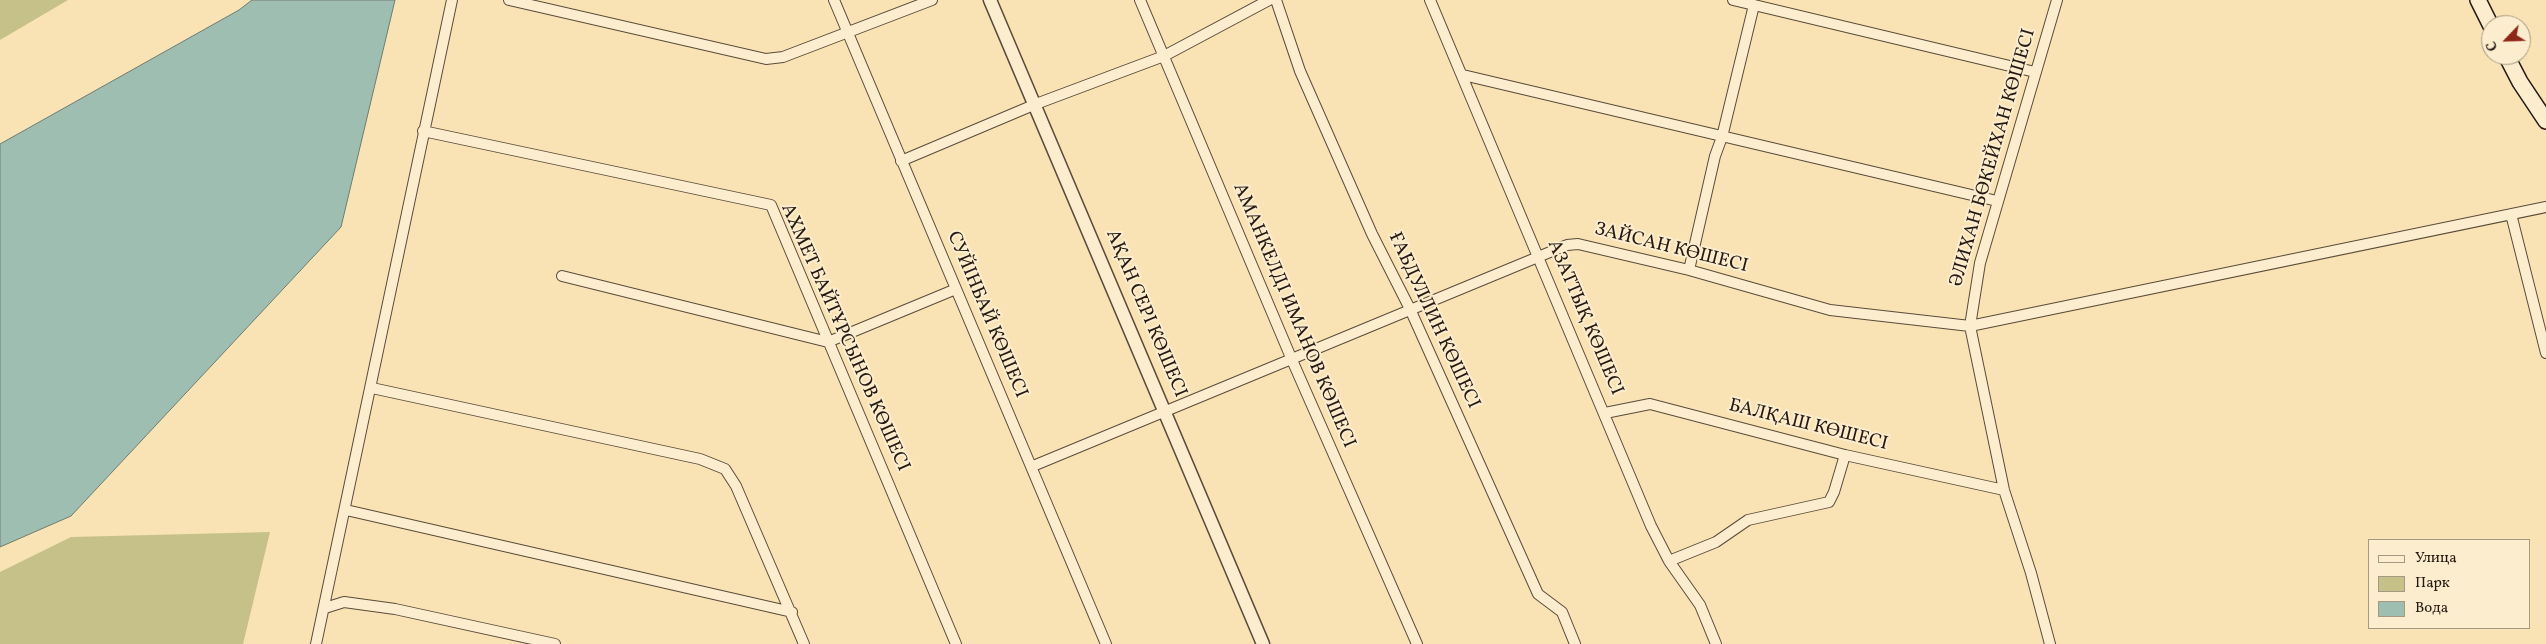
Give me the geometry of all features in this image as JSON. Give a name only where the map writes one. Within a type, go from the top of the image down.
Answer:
[{"type":"main road","points":[[2478,0],[2486,15]]},
{"type":"main road","points":[[2511,65],[2546,121]]},
{"type":"street","points":[[316,644],[372,388],[423,130],[452,0]]},
{"type":"street","points":[[509,0],[766,59],[783,57],[848,34],[932,0]]},
{"type":"street","name":"СУЙІНБАЙ КӨШЕСІ","points":[[834,0],[956,290],[1033,466],[1106,644]]},
{"type":"street","name":"АҚАН СЕРІ КӨШЕСІ","points":[[990,0],[1036,104],[1263,644]]},
{"type":"street","name":"АМАНКЕЛДІ ИМАНОВ КӨШЕСІ","points":[[1140,0],[1292,360],[1417,644]]},
{"type":"street","points":[[901,161],[1036,104],[1164,56],[1269,0]]},
{"type":"street","name":"ҒАБДУЛЛИН КӨШЕСІ","points":[[1276,0],[1300,71],[1372,234],[1410,309],[1538,594],[1562,612],[1574,644]]},
{"type":"street","name":"АЗАТТЫҚ КӨШЕСІ","points":[[1430,0],[1651,526],[1669,561],[1700,605],[1716,644]]},
{"type":"street","points":[[1733,0],[2035,72]]},
{"type":"street","name":"ӘЛИХАН БӨКЕЙХАН КӨШЕСІ","points":[[1970,326],[1980,262],[1996,201],[2057,0]]},
{"type":"street","points":[[1689,270],[1715,156],[1722,137],[1754,5]]},
{"type":"street","points":[[1463,75],[1996,201]]},
{"type":"street","name":"АХМЕТ БАЙТҰРСЫНОВ КӨШЕСІ","points":[[423,130],[771,205],[956,644]]},
{"type":"street","name":"ЗАЙСАН КӨШЕСІ","points":[[1033,466],[1567,245],[1578,244],[1689,270],[1830,310],[1970,326],[2546,207]]},
{"type":"street","points":[[2511,214],[2546,354]]},
{"type":"street","points":[[562,276],[828,342],[956,290]]},
{"type":"street","points":[[1970,326],[2004,490],[2031,573],[2050,644]]},
{"type":"street","points":[[372,388],[700,458],[725,469],[736,486],[792,612],[804,644]]},
{"type":"street","name":"БАЛҚАШ КӨШЕСІ","points":[[1605,413],[1650,404],[1846,455],[2004,490]]},
{"type":"street","points":[[1669,561],[1716,542],[1748,520],[1829,502],[1846,455]]},
{"type":"street","points":[[346,510],[792,612]]},
{"type":"street","points":[[324,608],[344,602],[395,609],[555,644]]},
{"type":"green space","points":[[0,0],[68,0],[0,40]]},
{"type":"green space","points":[[270,532],[243,644],[0,644],[0,572],[71,537]]},
{"type":"water","points":[[252,0],[395,0],[341,227],[71,516],[0,547],[0,144],[239,10]]}]
